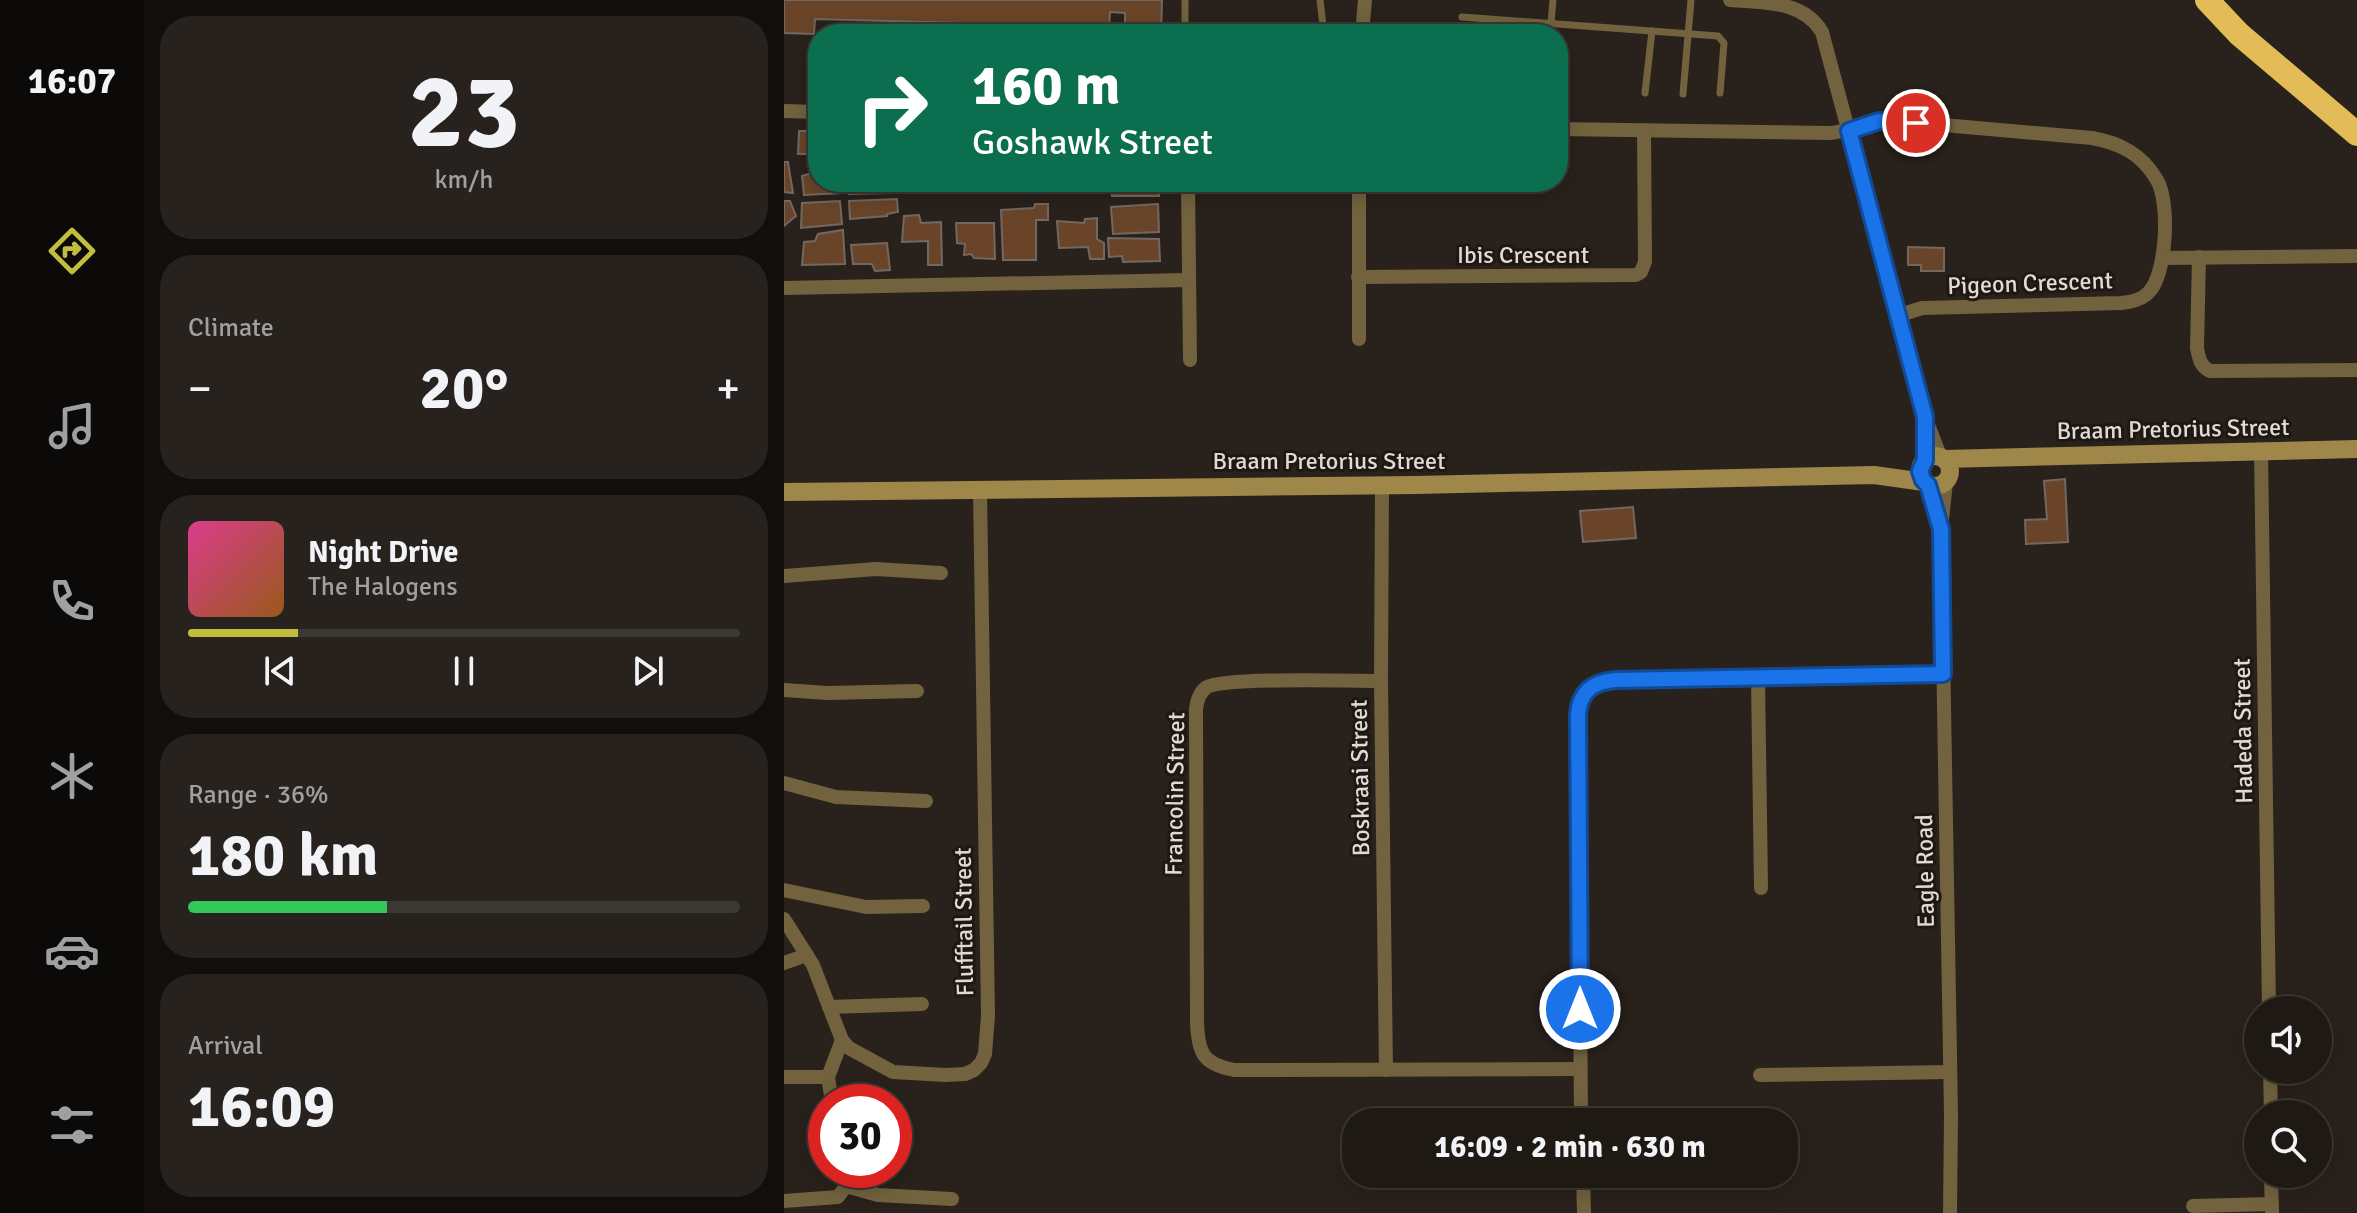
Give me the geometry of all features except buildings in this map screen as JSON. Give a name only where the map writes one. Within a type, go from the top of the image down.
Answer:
[{"type":"highway","points":[[2207,0],[2229,25],[2357,134]]},
{"type":"highway","points":[[2225,0],[2252,43]]},
{"type":"street","points":[[1363,24],[1365,0]]},
{"type":"street","name":"Eagle Road","points":[[1730,0],[1800,9],[1814,20],[1822,32],[1900,315],[1935,471],[1941,529],[1950,1213]]},
{"type":"street","points":[[784,108],[808,111]]},
{"type":"street","name":"Pigeon Crescent","points":[[1568,129],[1817,133],[1849,131],[1887,120],[2114,142],[2137,156],[2159,183],[2164,203],[2163,258],[2154,286],[2146,296],[2136,300],[1931,307],[1900,315]]},
{"type":"street","name":"Ibis Crescent","points":[[1358,277],[1636,275],[1645,262],[1644,132]]},
{"type":"street","points":[[1188,192],[1190,360]]},
{"type":"street","points":[[1359,192],[1359,339]]},
{"type":"street","points":[[2163,258],[2356,256]]},
{"type":"street","points":[[2199,257],[2197,348],[2204,368],[2210,371],[2357,370]]},
{"type":"street","points":[[784,288],[1188,280]]},
{"type":"street","name":"Braam Pretorius Street","points":[[784,492],[1874,475],[1935,471],[1989,459],[2053,455],[2357,449]]},
{"type":"street","name":"Hadeda Street","points":[[2261,451],[2269,996]]},
{"type":"street","name":"Boskraai Street","points":[[1382,485],[1386,1070]]},
{"type":"street","name":"Flufftail Street","points":[[842,1040],[849,1048],[893,1072],[965,1074],[981,1063],[985,1054],[988,1016],[980,490]]},
{"type":"street","points":[[784,576],[876,569],[941,573]]},
{"type":"street","points":[[1581,1108],[1578,714],[1580,701],[1593,685],[1604,681],[1943,674]]},
{"type":"street","points":[[1758,678],[1761,888]]},
{"type":"street","name":"Francolin Street","points":[[1381,681],[1236,683],[1209,686],[1200,693],[1196,709],[1197,1036],[1207,1060],[1234,1070],[1386,1070]]},
{"type":"street","points":[[784,690],[827,693],[917,691]]},
{"type":"street","points":[[784,783],[836,797],[926,801]]},
{"type":"street","points":[[784,890],[866,907],[923,906]]},
{"type":"street","points":[[784,919],[807,955],[842,1040],[828,1077],[829,1084]]},
{"type":"street","points":[[784,963],[807,955]]},
{"type":"street","points":[[829,1007],[922,1004]]},
{"type":"street","points":[[1386,1070],[1580,1069]]},
{"type":"street","points":[[1760,1075],[1950,1072]]},
{"type":"street","points":[[784,1077],[828,1077]]},
{"type":"street","points":[[784,1201],[838,1197],[845,1188]]},
{"type":"street","points":[[853,1188],[878,1195],[952,1199]]},
{"type":"street","points":[[1583,1188],[1584,1213]]},
{"type":"street","points":[[2193,1206],[2272,1209],[2271,1188]]},
{"type":"lane","points":[[1185,0],[1185,24]]},
{"type":"lane","points":[[1320,0],[1323,24]]},
{"type":"lane","points":[[1551,23],[1553,0]]},
{"type":"lane","points":[[1683,94],[1691,0]]},
{"type":"lane","points":[[1462,17],[1564,24]]},
{"type":"lane","points":[[1568,24],[1723,38],[1720,93]]},
{"type":"lane","points":[[1645,93],[1652,31]]},
{"type":"route","points":[[1580,1009],[1578,714],[1580,701],[1588,689],[1597,683],[1615,680],[1943,674],[1941,529],[1928,485],[1920,471],[1925,460],[1925,417],[1849,131],[1887,120],[1916,123]]}]
